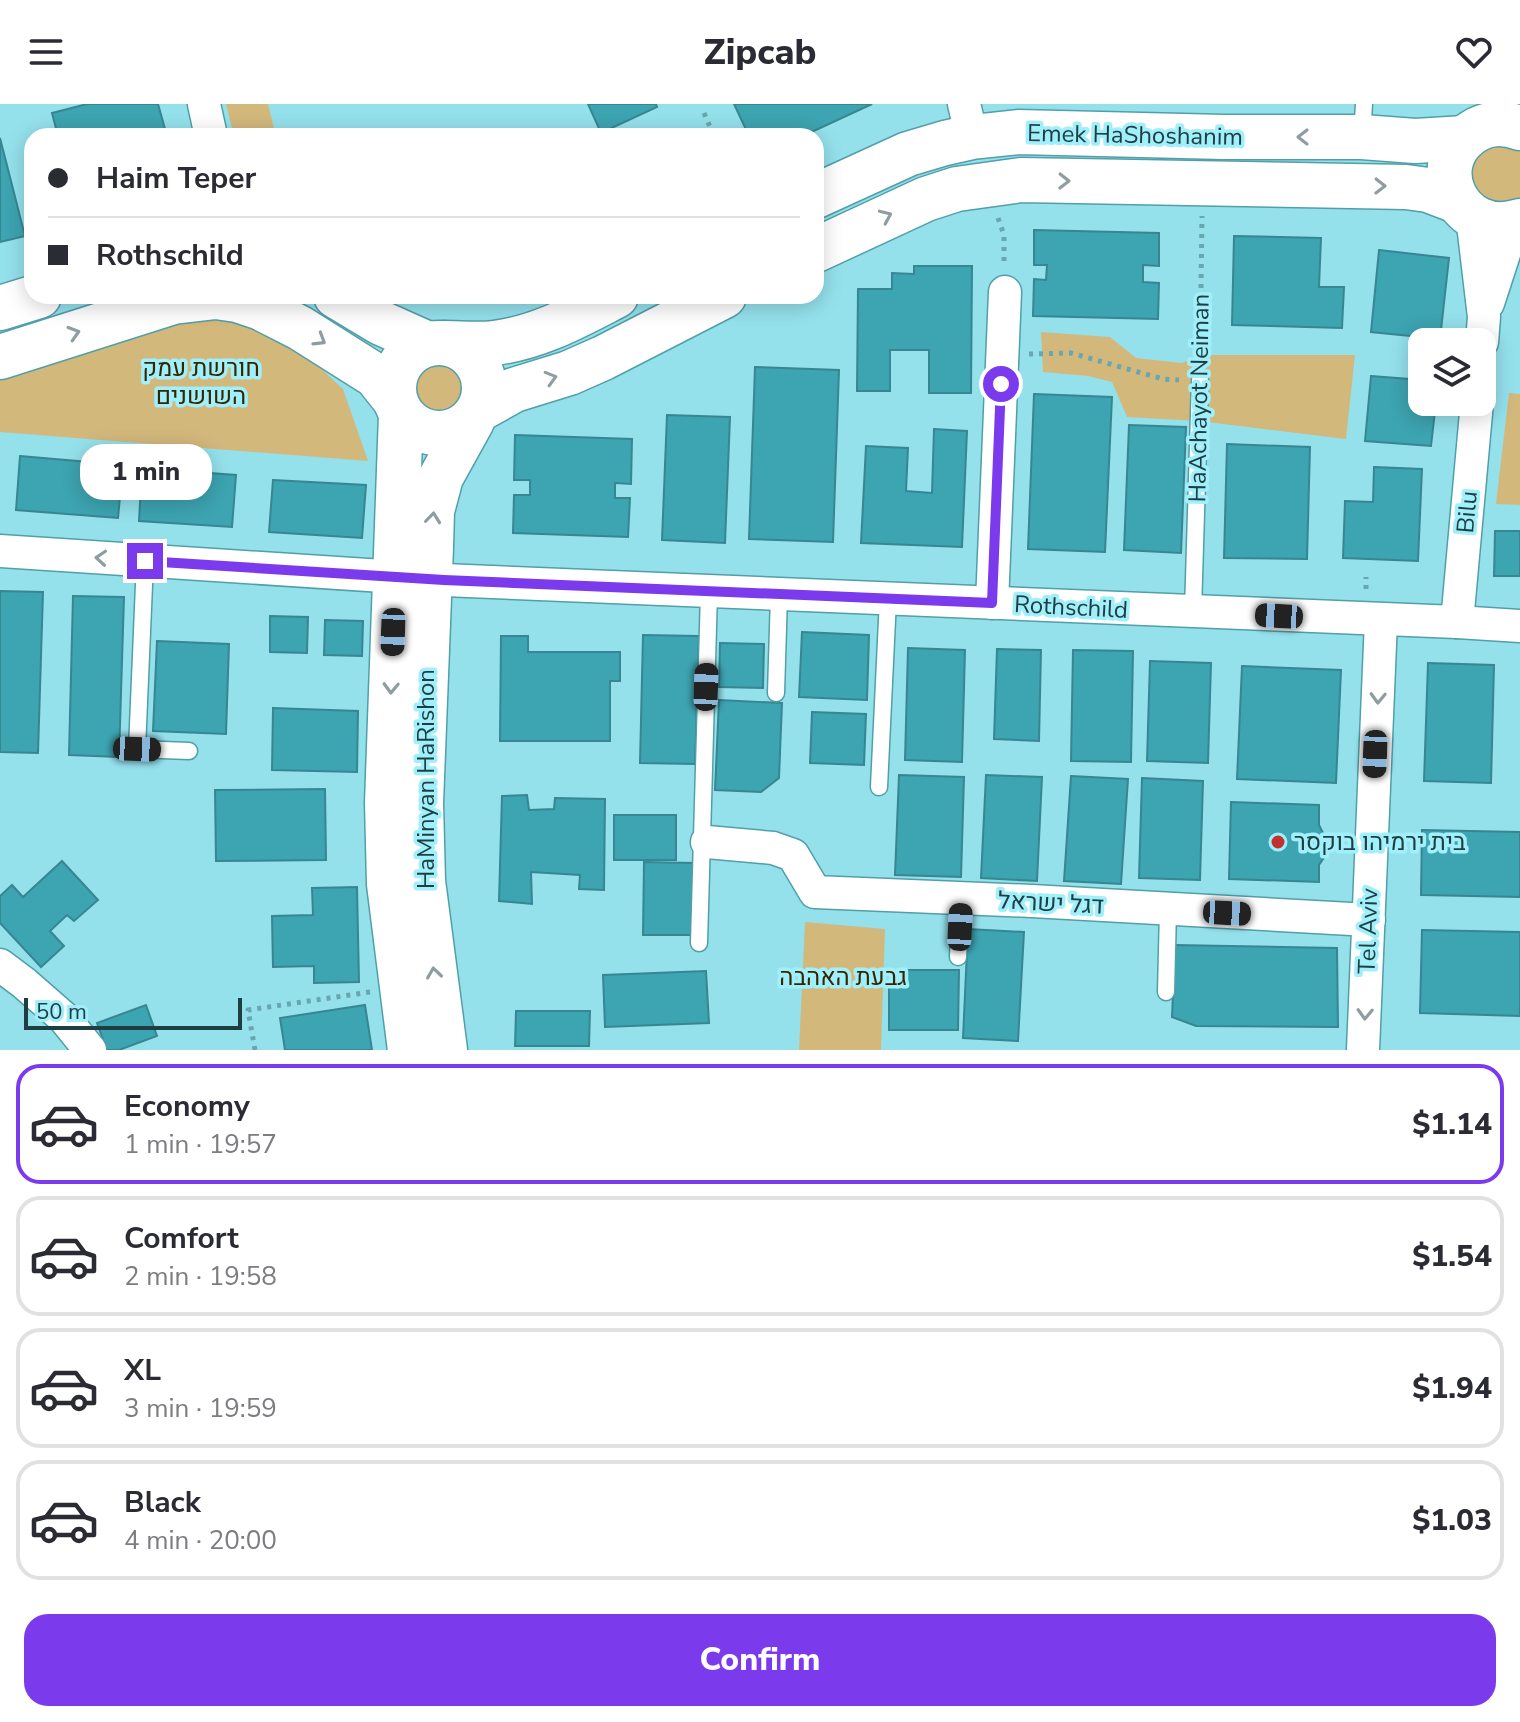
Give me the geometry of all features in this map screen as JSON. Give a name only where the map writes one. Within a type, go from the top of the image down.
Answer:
[{"type":"street","points":[[204,104],[209,128]]},
{"type":"street","name":"Emek HaShoshanim","points":[[824,192],[908,154],[945,143],[968,120],[1018,132],[1224,137],[1363,121],[1415,141],[1492,124]]},
{"type":"street","points":[[1483,328],[1491,215],[1452,189],[1449,175],[1456,149],[1492,124]]},
{"type":"street","name":"Emek HaShoshanim","points":[[824,246],[926,199],[957,189],[1021,180],[1406,187],[1443,194],[1491,215]]},
{"type":"street","points":[[992,603],[1005,292]]},
{"type":"street","points":[[0,308],[24,301]]},
{"type":"street","points":[[0,357],[167,304]]},
{"type":"street","points":[[249,304],[300,328],[358,363],[376,376],[413,426],[443,434],[459,429],[514,390],[569,373],[603,358],[708,304]]},
{"type":"street","points":[[349,304],[381,323],[436,343],[459,347],[477,363],[484,377],[485,393],[476,415]]},
{"type":"street","points":[[398,407],[394,384],[398,369],[407,356],[436,343],[495,343],[527,336],[600,304]]},
{"type":"street","name":"HaMinyan HaRishon","points":[[398,407],[412,578],[423,881],[445,1050]]},
{"type":"street","name":"HaMinyan HaRishon","points":[[410,1050],[389,884],[387,803],[412,578],[441,477],[476,415]]},
{"type":"street","name":"Bilu","points":[[1457,622],[1476,416]]},
{"type":"street","name":"Rothschild","points":[[0,551],[412,578],[1520,626]]},
{"type":"street","name":"Tel Aviv","points":[[1363,1050],[1381,620]]},
{"type":"street","name":"דגל ישראל","points":[[707,842],[773,848],[793,855],[815,892],[1369,920]]},
{"type":"street","points":[[0,965],[64,1018],[90,1050]]},
{"type":"lane","name":"HaAchayot Neiman","points":[[1193,612],[1200,380]]},
{"type":"lane","points":[[145,561],[137,749],[189,751]]},
{"type":"lane","points":[[699,943],[709,592]]},
{"type":"lane","points":[[776,693],[779,595]]},
{"type":"lane","points":[[879,787],[888,599]]},
{"type":"lane","points":[[958,957],[961,898]]},
{"type":"lane","points":[[1166,992],[1168,910]]},
{"type":"path","points":[[704,113],[711,128]]},
{"type":"path","name":"HaAchayot Neiman","points":[[1200,380],[1202,183]]},
{"type":"path","points":[[986,184],[1004,235],[1005,292]]},
{"type":"path","points":[[1002,354],[1071,353],[1163,379],[1200,380]]},
{"type":"path","points":[[255,1050],[248,1010],[401,988]]},
{"type":"green space","points":[[226,104],[268,104],[274,128],[232,128]]},
{"type":"green space","points":[[1520,134],[1520,214],[1483,216],[1459,155]]},
{"type":"green space","name":"חורשת עמק השושנים","points":[[198,314],[238,321],[314,362],[343,389],[368,461],[0,432],[0,373]]},
{"type":"green space","points":[[1041,332],[1110,337],[1136,358],[1182,363],[1200,355],[1355,355],[1346,439],[1199,421],[1127,417],[1112,382],[1088,376],[1043,372]]},
{"type":"green space","points":[[411,359],[469,360],[473,366],[479,383],[477,394],[464,414],[452,425],[434,428],[416,421],[399,385]]},
{"type":"green space","points":[[1509,393],[1520,394],[1520,505],[1496,504]]},
{"type":"green space","name":"גבעת האהבה","points":[[805,922],[885,929],[881,1050],[799,1050]]},
{"type":"building","points":[[87,104],[158,104],[165,128],[56,128],[52,113]]},
{"type":"building","points":[[588,104],[656,104],[657,107],[612,128],[599,128]]},
{"type":"building","points":[[734,104],[872,104],[820,128],[745,128]]},
{"type":"building","points":[[0,138],[24,236],[0,242]]},
{"type":"building","points":[[1034,230],[1159,233],[1159,266],[1143,265],[1143,282],[1159,283],[1158,319],[1033,316],[1034,279],[1046,280],[1047,265],[1034,265]]},
{"type":"building","points":[[1234,236],[1321,238],[1319,287],[1344,287],[1342,328],[1232,325]]},
{"type":"building","points":[[1379,250],[1449,258],[1441,328],[1408,328],[1408,336],[1371,332]]},
{"type":"building","points":[[914,266],[972,266],[971,393],[929,393],[929,350],[890,350],[890,391],[857,391],[858,289],[892,289],[892,273],[914,274]]},
{"type":"building","points":[[755,367],[839,370],[833,542],[749,539]]},
{"type":"building","points":[[1371,376],[1408,379],[1408,416],[1434,416],[1431,446],[1365,441]]},
{"type":"building","points":[[1034,394],[1112,397],[1105,552],[1028,549]]},
{"type":"building","points":[[667,415],[730,417],[725,543],[662,540]]},
{"type":"building","points":[[1129,425],[1186,427],[1181,553],[1124,550]]},
{"type":"building","points":[[934,429],[967,431],[962,547],[861,543],[866,446],[908,448],[906,491],[932,493]]},
{"type":"building","points":[[515,435],[632,439],[631,484],[615,483],[615,498],[630,498],[628,537],[513,533],[514,495],[530,495],[530,480],[514,480]]},
{"type":"building","points":[[1227,444],[1310,447],[1307,559],[1224,558]]},
{"type":"building","points":[[20,456],[123,465],[118,518],[16,510]]},
{"type":"building","points":[[1374,467],[1422,469],[1418,561],[1343,558],[1345,501],[1373,502]]},
{"type":"building","points":[[142,468],[236,475],[232,527],[139,521]]},
{"type":"building","points":[[273,480],[366,485],[362,538],[269,532]]},
{"type":"building","points":[[1495,531],[1520,531],[1520,576],[1494,576]]},
{"type":"building","points":[[0,591],[43,592],[38,753],[0,752]]},
{"type":"building","points":[[73,596],[124,597],[119,757],[69,755]]},
{"type":"building","points":[[270,616],[308,617],[307,653],[270,652]]},
{"type":"building","points":[[325,620],[363,621],[362,656],[324,655]]},
{"type":"building","points":[[802,632],[869,635],[867,700],[799,697]]},
{"type":"building","points":[[643,635],[699,636],[695,764],[640,763]]},
{"type":"building","points":[[501,636],[528,636],[528,652],[620,652],[620,681],[610,681],[610,741],[500,741]]},
{"type":"building","points":[[157,641],[229,644],[226,734],[153,731]]},
{"type":"building","points":[[720,643],[764,644],[763,688],[719,687]]},
{"type":"building","points":[[908,648],[965,650],[962,762],[905,760]]},
{"type":"building","points":[[997,649],[1041,650],[1039,741],[994,739]]},
{"type":"building","points":[[1073,650],[1133,651],[1131,762],[1071,761]]},
{"type":"building","points":[[1150,661],[1211,663],[1208,763],[1147,761]]},
{"type":"building","points":[[1428,663],[1494,665],[1491,783],[1424,781]]},
{"type":"building","points":[[1242,666],[1341,670],[1336,783],[1237,779]]},
{"type":"building","points":[[719,700],[782,703],[779,778],[761,792],[715,790]]},
{"type":"building","points":[[273,708],[358,711],[357,772],[272,770]]},
{"type":"building","points":[[812,712],[866,714],[864,765],[810,763]]},
{"type":"building","points":[[899,775],[964,777],[961,877],[895,875]]},
{"type":"building","points":[[986,775],[1042,777],[1037,881],[981,878]]},
{"type":"building","points":[[1071,776],[1128,779],[1121,884],[1064,881]]},
{"type":"building","points":[[1142,778],[1203,781],[1200,880],[1139,878]]},
{"type":"building","points":[[325,789],[326,860],[216,861],[215,790]]},
{"type":"building","points":[[527,795],[529,810],[554,809],[555,798],[605,799],[604,890],[579,889],[580,875],[531,872],[532,904],[499,901],[502,796]]},
{"type":"building","name":"בית ירמיהו בוקסר","points":[[1231,802],[1319,805],[1319,825],[1327,847],[1319,865],[1319,882],[1229,879]]},
{"type":"building","points":[[614,815],[676,815],[676,860],[614,860]]},
{"type":"building","points":[[1422,830],[1520,832],[1520,897],[1421,895]]},
{"type":"building","points":[[62,861],[98,900],[74,921],[67,915],[50,931],[64,946],[41,967],[0,923],[0,896],[12,885],[23,897]]},
{"type":"building","points":[[644,862],[695,863],[694,935],[643,935]]},
{"type":"building","points":[[357,887],[359,982],[314,983],[314,966],[273,967],[272,916],[313,915],[312,888]]},
{"type":"building","points":[[968,929],[1024,932],[1018,1041],[963,1038]]},
{"type":"building","points":[[1422,930],[1520,932],[1520,1016],[1420,1013]]},
{"type":"building","points":[[1175,945],[1337,948],[1338,1027],[1196,1026],[1172,1017]]},
{"type":"building","points":[[907,970],[959,970],[958,1030],[889,1030],[889,983],[907,984]]},
{"type":"building","points":[[706,971],[709,1023],[605,1027],[603,975]]},
{"type":"building","points":[[146,1005],[157,1036],[119,1050],[107,1050],[97,1023]]},
{"type":"building","points":[[365,1005],[372,1050],[285,1050],[280,1018]]},
{"type":"building","points":[[516,1011],[590,1011],[589,1046],[515,1046]]},
{"type":"place","name":"בית ירמיהו בוקסר","points":[[1278,842]]},
{"type":"route","points":[[145,561],[444,580],[992,603],[1001,384]]}]
